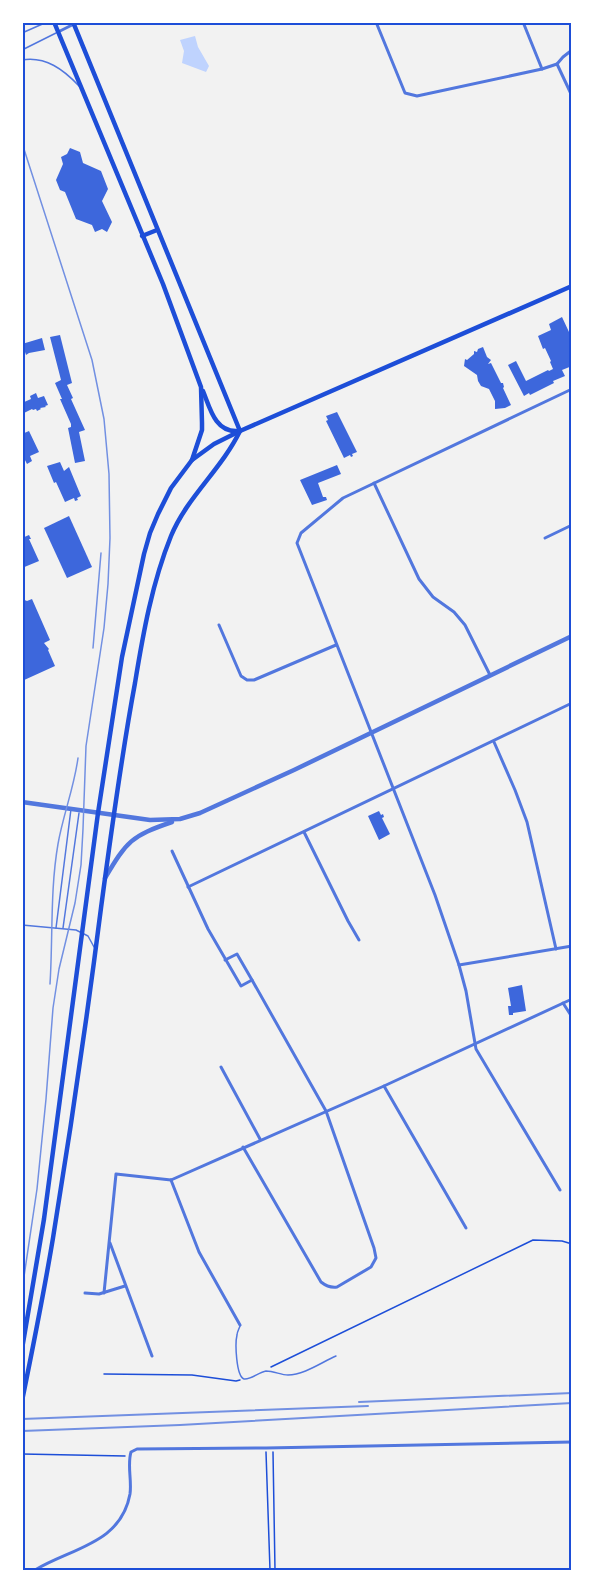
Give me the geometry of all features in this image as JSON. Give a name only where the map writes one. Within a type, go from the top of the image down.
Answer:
[{"type":"main road","points":[[54,22],[216,421],[224,429],[240,431]]},
{"type":"main road","points":[[75,23],[240,431]]},
{"type":"main road","points":[[142,237],[157,230]]},
{"type":"main road","points":[[22,1349],[44,1219],[98,813],[122,657],[144,554],[158,514],[171,488],[192,460],[214,444],[572,286]]},
{"type":"main road","points":[[192,460],[202,430],[201,387]]},
{"type":"main road","points":[[22,1401],[56,1218],[138,665],[157,577],[182,513],[222,461],[240,431]]},
{"type":"street","points":[[376,22],[405,93],[417,96],[542,69],[557,64],[572,50]]},
{"type":"street","points":[[523,22],[542,69]]},
{"type":"street","points":[[58,32],[75,23]]},
{"type":"street","points":[[557,64],[572,96]]},
{"type":"street","points":[[560,1190],[476,1049],[459,965],[426,872],[297,543],[301,532],[343,498],[572,389]]},
{"type":"street","points":[[374,483],[419,579],[433,597],[454,612],[465,625],[489,675]]},
{"type":"street","points":[[545,538],[572,525]]},
{"type":"street","points":[[219,625],[240,676],[247,680],[254,680],[336,645]]},
{"type":"street","points":[[105,878],[121,851],[130,841],[147,831],[210,810],[572,636]]},
{"type":"street","points":[[188,887],[570,704],[572,711]]},
{"type":"street","points":[[494,741],[527,822],[556,949]]},
{"type":"street","points":[[22,802],[150,820],[180,819]]},
{"type":"street","points":[[304,832],[359,940]]},
{"type":"street","points":[[172,851],[208,929],[241,986],[252,980]]},
{"type":"street","points":[[459,965],[572,946]]},
{"type":"street","points":[[225,960],[237,954],[326,1111],[376,1253],[371,1267],[342,1285],[332,1288],[321,1282],[243,1147]]},
{"type":"street","points":[[104,1293],[116,1174],[171,1180],[384,1086],[572,999]]},
{"type":"street","points":[[563,1003],[572,1017]]},
{"type":"street","points":[[221,1067],[260,1139]]},
{"type":"street","points":[[384,1086],[466,1228]]},
{"type":"street","points":[[171,1180],[199,1252],[240,1325]]},
{"type":"street","points":[[110,1241],[152,1356]]},
{"type":"street","points":[[85,1293],[99,1294],[125,1286]]},
{"type":"street","points":[[36,1570],[95,1542],[115,1525],[123,1514],[130,1493],[130,1452],[137,1449],[572,1442]]},
{"type":"lane","points":[[22,33],[47,22]]},
{"type":"lane","points":[[22,50],[58,32]]},
{"type":"lane","points":[[22,60],[49,63],[61,69],[81,89]]},
{"type":"lane","points":[[56,928],[71,809]]},
{"type":"lane","points":[[63,928],[79,811]]},
{"type":"lane","points":[[22,925],[82,932],[93,943],[95,954]]},
{"type":"lane","points":[[240,1325],[236,1336],[238,1369],[239,1375],[247,1379],[269,1371],[290,1375],[336,1356]]},
{"type":"path","points":[[262,1372],[533,1240],[562,1241],[572,1244]]},
{"type":"path","points":[[104,1374],[192,1375],[236,1381],[244,1378]]},
{"type":"path","points":[[266,1448],[270,1570]]},
{"type":"path","points":[[273,1448],[275,1570]]},
{"type":"path","points":[[22,1454],[129,1456]]},
{"type":"water","points":[[195,36],[198,47],[209,66],[206,72],[182,63],[184,51],[180,40]]},
{"type":"building","points":[[70,148],[80,152],[83,163],[101,171],[108,189],[102,201],[112,222],[107,232],[102,229],[95,232],[92,225],[76,219],[65,192],[60,190],[56,180],[63,164],[61,157],[67,154]]},
{"type":"building","points":[[562,317],[569,332],[572,331],[572,366],[562,370],[565,376],[553,381],[554,383],[524,396],[508,365],[516,361],[526,381],[553,369],[538,336],[551,330],[549,324]]},
{"type":"building","points":[[60,335],[72,383],[67,385],[85,430],[79,432],[85,461],[75,463],[68,428],[71,424],[55,383],[61,380],[50,337]]},
{"type":"building","points":[[42,338],[45,350],[26,355],[25,352],[22,353],[22,344]]},
{"type":"building","points":[[483,347],[487,357],[491,360],[488,364],[491,363],[503,383],[511,405],[505,408],[495,409],[495,401],[489,389],[481,386],[477,375],[464,366],[465,359],[467,360],[474,354],[474,351],[477,352]]},
{"type":"building","points":[[36,393],[38,398],[44,396],[48,405],[37,411],[32,409],[22,414],[22,403],[31,399],[30,396]]},
{"type":"building","points":[[337,412],[357,452],[351,457],[350,455],[344,458],[326,421],[328,420],[326,416]]},
{"type":"building","points":[[29,431],[39,452],[30,456],[32,461],[27,464],[22,454],[22,434]]},
{"type":"building","points":[[60,462],[64,471],[69,467],[81,496],[77,498],[78,500],[75,501],[74,498],[65,502],[56,482],[54,483],[47,466]]},
{"type":"building","points":[[337,465],[341,474],[318,483],[323,497],[327,500],[312,505],[300,480]]},
{"type":"building","points":[[69,516],[92,567],[67,578],[44,528]]},
{"type":"building","points":[[29,535],[39,561],[22,568],[22,538]]},
{"type":"building","points":[[22,599],[27,601],[32,599],[50,640],[44,643],[49,649],[55,666],[22,681]]},
{"type":"building","points":[[379,811],[381,815],[383,814],[382,818],[390,834],[379,840],[368,816]]},
{"type":"building","points":[[522,985],[526,1011],[509,1015],[508,1006],[511,1006],[508,988]]},
{"type":"tram line","points":[[22,143],[92,360],[104,419],[109,474],[110,538],[104,628],[86,746],[81,865],[53,1008],[37,1189],[22,1290]]},
{"type":"tram line","points":[[93,648],[101,553]]},
{"type":"tram line","points":[[50,984],[55,861],[78,758]]},
{"type":"railway","points":[[359,1402],[572,1393]]},
{"type":"railway","points":[[22,1431],[180,1425],[572,1403]]},
{"type":"railway","points":[[22,1419],[368,1406]]}]
